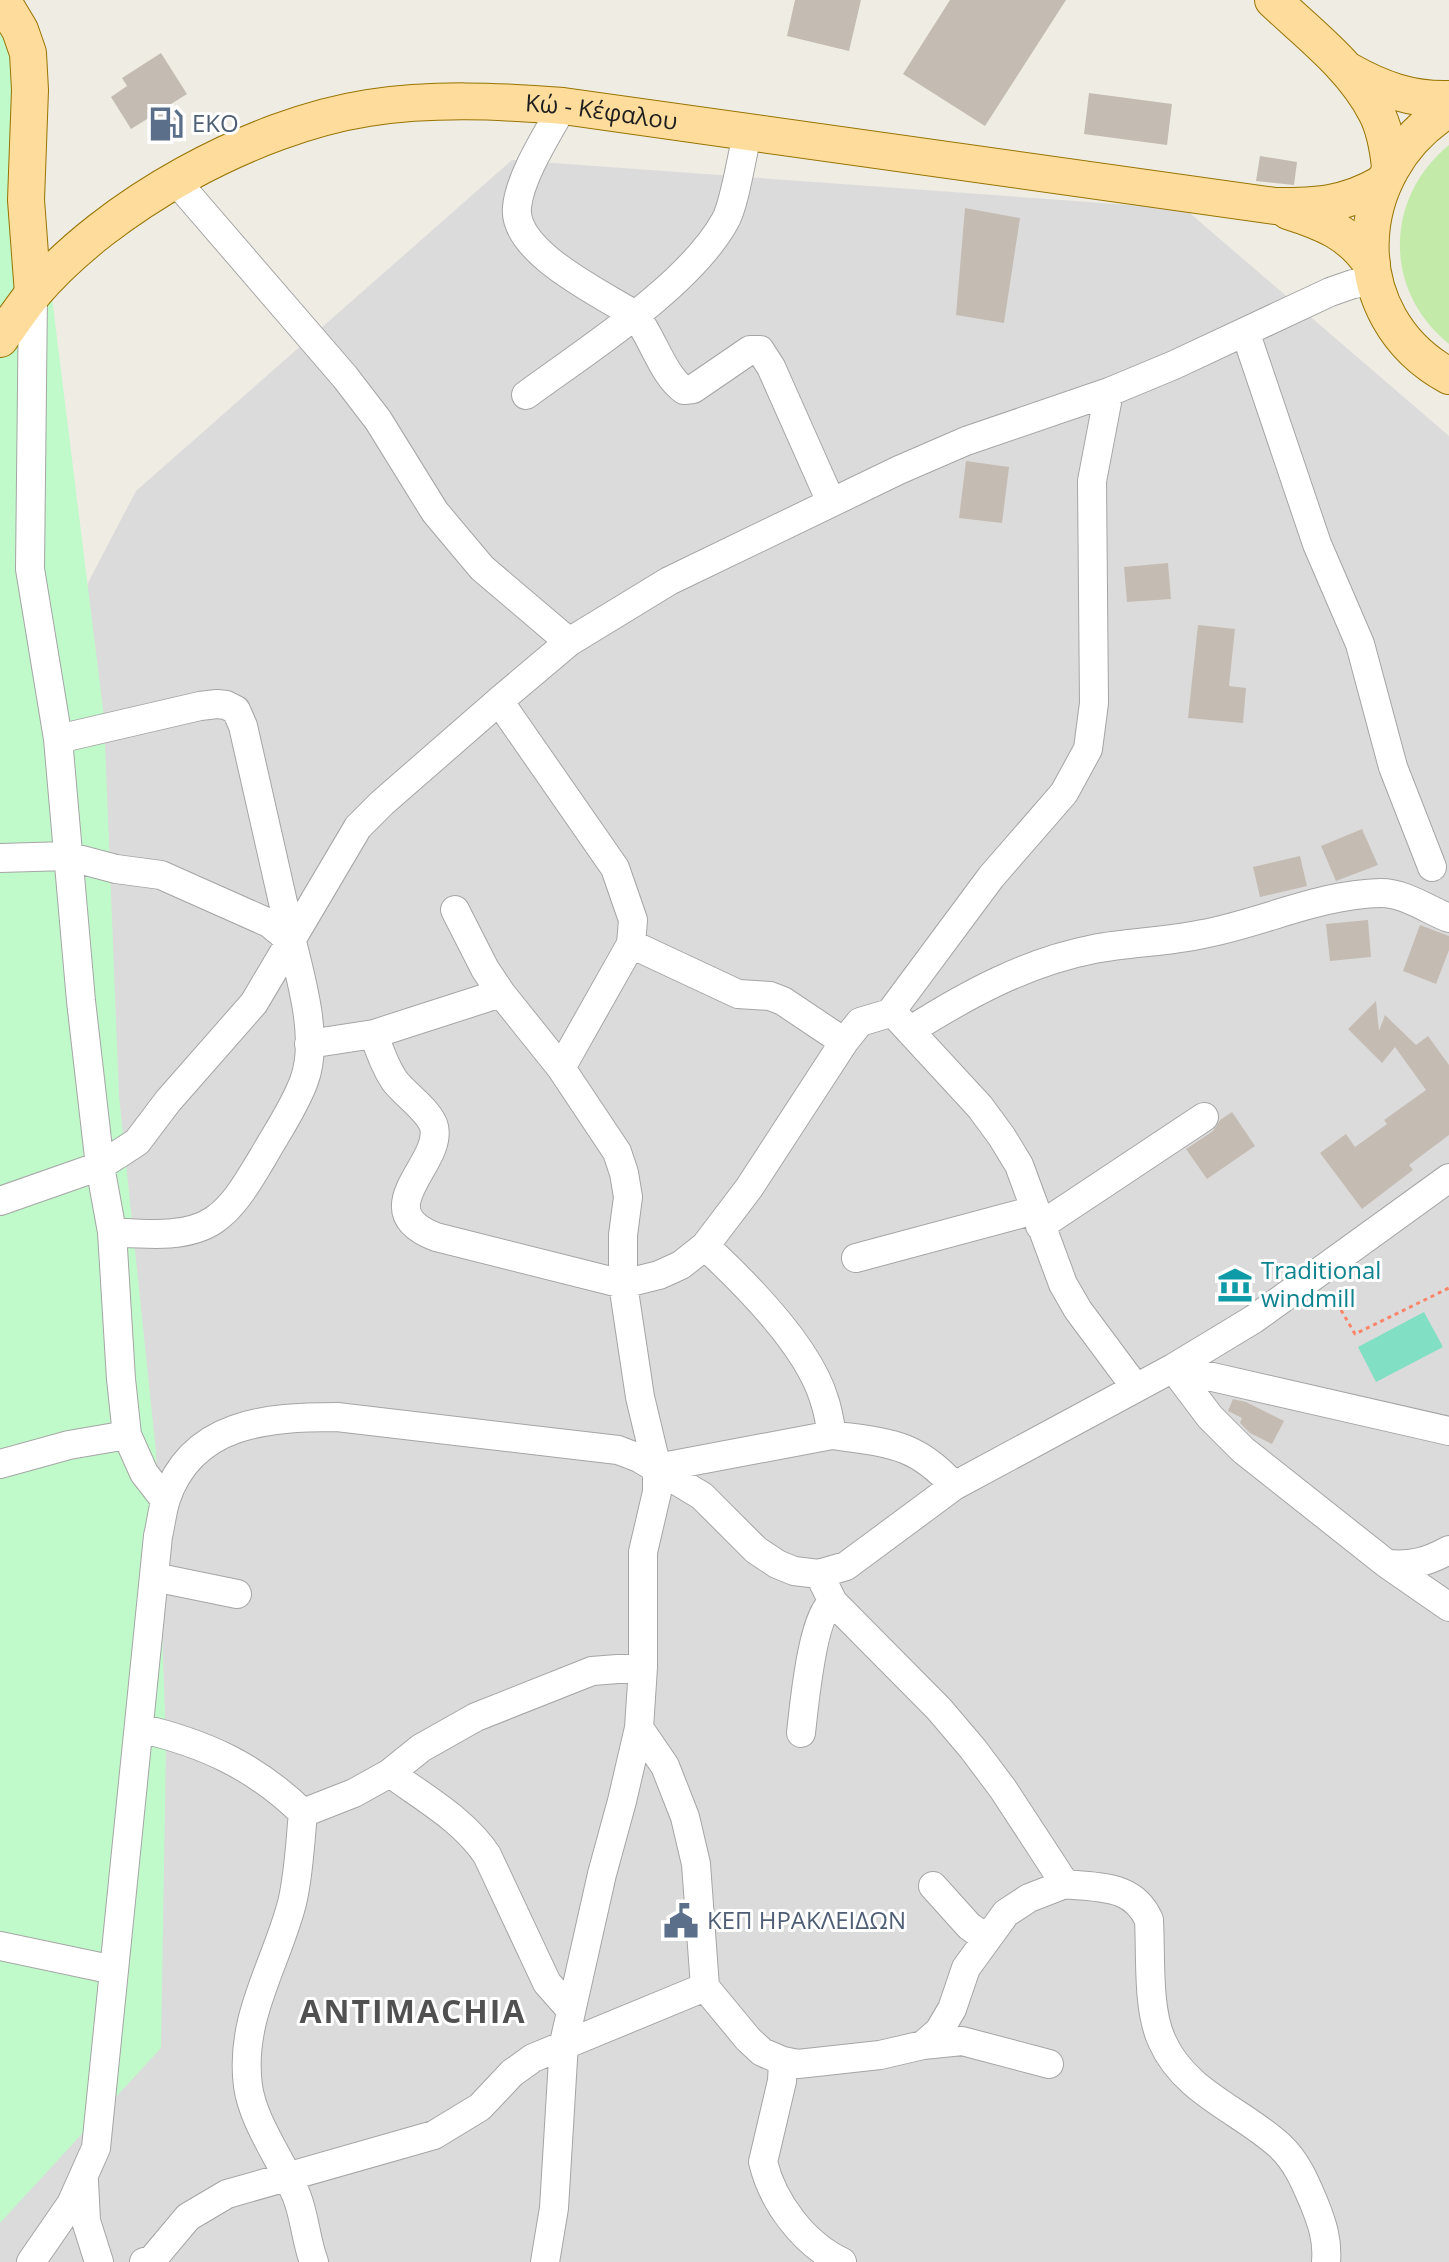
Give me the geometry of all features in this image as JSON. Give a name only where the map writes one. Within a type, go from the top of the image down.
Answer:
[{"type":"main road","points":[[2,0],[20,30],[28,53],[30,90],[26,200],[33,294]]},
{"type":"main road","points":[[1273,0],[1344,68],[1377,112],[1387,144],[1386,176],[1371,224],[1374,273],[1386,309],[1404,338],[1428,363],[1449,376]]},
{"type":"main road","points":[[1344,68],[1370,83],[1404,96],[1449,99]]},
{"type":"main road","name":"Κώ - Κέφαλου","points":[[0,339],[33,294],[94,237],[133,207],[227,154],[273,134],[367,109],[449,101],[563,106],[1275,206],[1322,206],[1363,194],[1386,176]]},
{"type":"main road","points":[[1386,176],[1417,132],[1449,109]]},
{"type":"main road","name":"Κώ - Κέφαλου","points":[[1275,206],[1314,219],[1348,237],[1361,248],[1374,273]]},
{"type":"street","points":[[563,106],[537,152],[517,207],[518,221],[526,239],[550,261],[635,315],[672,378],[684,390],[693,389],[750,350],[760,350],[771,367],[831,502]]},
{"type":"street","points":[[526,395],[635,315],[697,261],[727,219],[748,131]]},
{"type":"street","points":[[176,181],[353,388],[400,453],[435,512],[482,568],[569,642]]},
{"type":"street","points":[[111,1226],[116,1193],[137,1142],[168,1101],[254,1003],[358,827],[569,642],[669,581],[831,502],[966,441],[1109,392],[1246,334],[1374,273]]},
{"type":"street","points":[[33,294],[30,569],[58,739],[67,856],[100,1166],[111,1226],[127,1435],[144,1473],[165,1500]]},
{"type":"street","points":[[1246,334],[1317,544],[1360,644],[1393,767],[1440,857],[1415,902]]},
{"type":"street","points":[[900,1021],[991,877],[1064,793],[1088,749],[1094,703],[1092,481],[1109,392]]},
{"type":"street","points":[[499,701],[615,868],[633,920],[631,944],[561,1068]]},
{"type":"street","points":[[58,739],[200,706],[226,705],[236,710],[243,726],[306,993],[309,1044],[305,1078],[288,1116],[231,1204],[214,1220],[170,1233],[111,1226]]},
{"type":"street","points":[[0,858],[67,856],[116,869],[161,875],[269,923],[292,942]]},
{"type":"street","points":[[374,1034],[383,1061],[395,1082],[429,1116],[435,1129],[433,1142],[411,1189],[407,1207],[409,1220],[418,1230],[623,1284],[659,1275],[681,1265],[705,1246],[749,1188],[860,1022],[900,1021],[956,1002],[1004,977],[1094,949],[1202,935],[1348,896],[1384,893],[1415,902],[1449,918]]},
{"type":"street","points":[[455,910],[501,993],[561,1068],[617,1152],[628,1197],[623,1235],[623,1284],[640,1397],[657,1468],[657,1492],[643,1552],[643,1667],[639,1728],[564,2043],[554,2208],[545,2262]]},
{"type":"street","points":[[631,944],[738,994],[770,996],[783,1001],[844,1042]]},
{"type":"street","points":[[309,1044],[374,1034],[501,993]]},
{"type":"street","points":[[900,1021],[980,1107],[1002,1137],[1019,1165],[1063,1284],[1078,1310],[1136,1388]]},
{"type":"street","points":[[856,1258],[1038,1218],[1204,1117]]},
{"type":"street","points":[[0,1201],[100,1166],[137,1142]]},
{"type":"street","points":[[31,2262],[57,2227],[84,2178],[96,2148],[154,1577],[165,1500],[179,1472],[201,1448],[252,1422],[337,1417],[618,1450],[639,1458],[702,1496],[756,1550],[777,1564],[794,1571],[819,1574],[846,1566],[954,1486],[1173,1368],[1254,1319],[1449,1178]]},
{"type":"street","points":[[705,1246],[761,1303],[802,1355],[824,1397],[832,1435]]},
{"type":"street","points":[[1173,1368],[1449,1431]]},
{"type":"street","points":[[1173,1368],[1210,1417],[1243,1450],[1387,1564],[1449,1607]]},
{"type":"street","points":[[0,1464],[69,1445],[127,1435]]},
{"type":"street","points":[[657,1468],[832,1435],[906,1449],[938,1468],[954,1486]]},
{"type":"street","points":[[1387,1564],[1409,1566],[1427,1562],[1449,1550]]},
{"type":"street","points":[[819,1574],[833,1602],[939,1709],[973,1749],[1065,1884]]},
{"type":"street","points":[[154,1577],[237,1594]]},
{"type":"street","points":[[801,1733],[821,1616],[833,1602]]},
{"type":"street","points":[[303,1813],[354,1793],[390,1773],[421,1748],[476,1717],[592,1671],[643,1667]]},
{"type":"street","points":[[139,1728],[184,1738],[217,1753],[279,1789],[303,1813]]},
{"type":"street","points":[[639,1728],[665,1766],[685,1817],[696,1864],[705,1987],[762,2052],[798,2064],[880,2055],[923,2045],[962,2041],[1049,2064]]},
{"type":"street","points":[[390,1773],[462,1825],[478,1841],[547,1983],[570,2009]]},
{"type":"street","points":[[303,1813],[291,1906],[259,1990],[251,2025],[247,2082],[251,2102],[299,2201],[314,2262]]},
{"type":"street","points":[[923,2045],[939,2031],[952,2009],[966,1968],[1006,1913],[1029,1898],[1065,1884],[1127,1893],[1142,1905],[1149,1920],[1153,2016],[1162,2043],[1180,2068],[1208,2097],[1271,2138],[1299,2167],[1324,2223],[1326,2262]]},
{"type":"street","points":[[933,1886],[969,1926],[986,1938]]},
{"type":"street","points":[[0,1946],[114,1970]]},
{"type":"street","points":[[150,2261],[188,2217],[227,2194],[434,2135],[480,2107],[512,2073],[533,2058],[705,1987]]},
{"type":"street","points":[[783,2061],[782,2081],[763,2162],[785,2208],[801,2231],[829,2259]]},
{"type":"street","points":[[84,2178],[86,2221],[99,2262]]},
{"type":"path","points":[[1341,1310],[1355,1334],[1449,1288]]},
{"type":"shaded area","points":[[512,160],[1185,209],[1449,436],[1449,2262],[0,2262],[0,751],[136,491]]},
{"type":"green space","points":[[0,0],[42,217],[104,717],[119,1096],[156,1452],[166,1746],[161,2048],[0,2223]]},
{"type":"green space","points":[[1449,145],[1449,344],[1427,322],[1412,298],[1403,272],[1400,244],[1403,217],[1412,191],[1428,167]]},
{"type":"green space","points":[[1424,1312],[1443,1347],[1376,1382],[1358,1347]]},
{"type":"building","points":[[795,0],[861,0],[849,51],[787,36]]},
{"type":"building","points":[[950,0],[1066,0],[985,126],[903,74]]},
{"type":"building","points":[[161,53],[187,94],[171,104],[186,131],[167,142],[152,116],[131,129],[111,97],[127,86],[122,78]]},
{"type":"building","points":[[1089,93],[1172,104],[1167,145],[1084,134]]},
{"type":"building","points":[[1260,156],[1297,162],[1294,185],[1256,181]]},
{"type":"building","points":[[965,208],[1020,218],[1004,323],[956,315]]},
{"type":"building","points":[[966,461],[1009,467],[1002,523],[959,518]]},
{"type":"building","points":[[1168,563],[1171,599],[1127,602],[1124,567]]},
{"type":"building","points":[[1198,625],[1235,629],[1229,686],[1246,688],[1243,723],[1188,718]]},
{"type":"building","points":[[1362,829],[1378,865],[1336,881],[1321,846]]},
{"type":"building","points":[[1300,856],[1307,886],[1260,897],[1253,867]]},
{"type":"building","points":[[1368,920],[1371,957],[1330,961],[1326,924]]},
{"type":"building","points":[[1420,925],[1449,936],[1449,950],[1436,984],[1403,971]]},
{"type":"building","points":[[1376,1001],[1379,1031],[1385,1015],[1416,1045],[1428,1036],[1449,1065],[1449,1135],[1409,1165],[1413,1170],[1362,1209],[1320,1153],[1346,1134],[1355,1147],[1387,1124],[1384,1120],[1426,1090],[1395,1047],[1382,1063],[1348,1029]]},
{"type":"building","points":[[1232,1112],[1255,1146],[1207,1179],[1186,1149],[1213,1131],[1220,1120]]},
{"type":"building","points":[[1233,1399],[1284,1421],[1272,1444],[1250,1433],[1240,1423],[1242,1418],[1228,1411]]},
{"type":"place","name":"EKO","points":[[166,124]]},
{"type":"place","name":"Traditional windmill","points":[[1235,1285]]},
{"type":"place","name":"ΚΕΠ ΗΡΑΚΛΕΙΔΩΝ","points":[[681,1921]]},
{"type":"district","name":"ANTIMACHIA","points":[[413,2012]]}]
